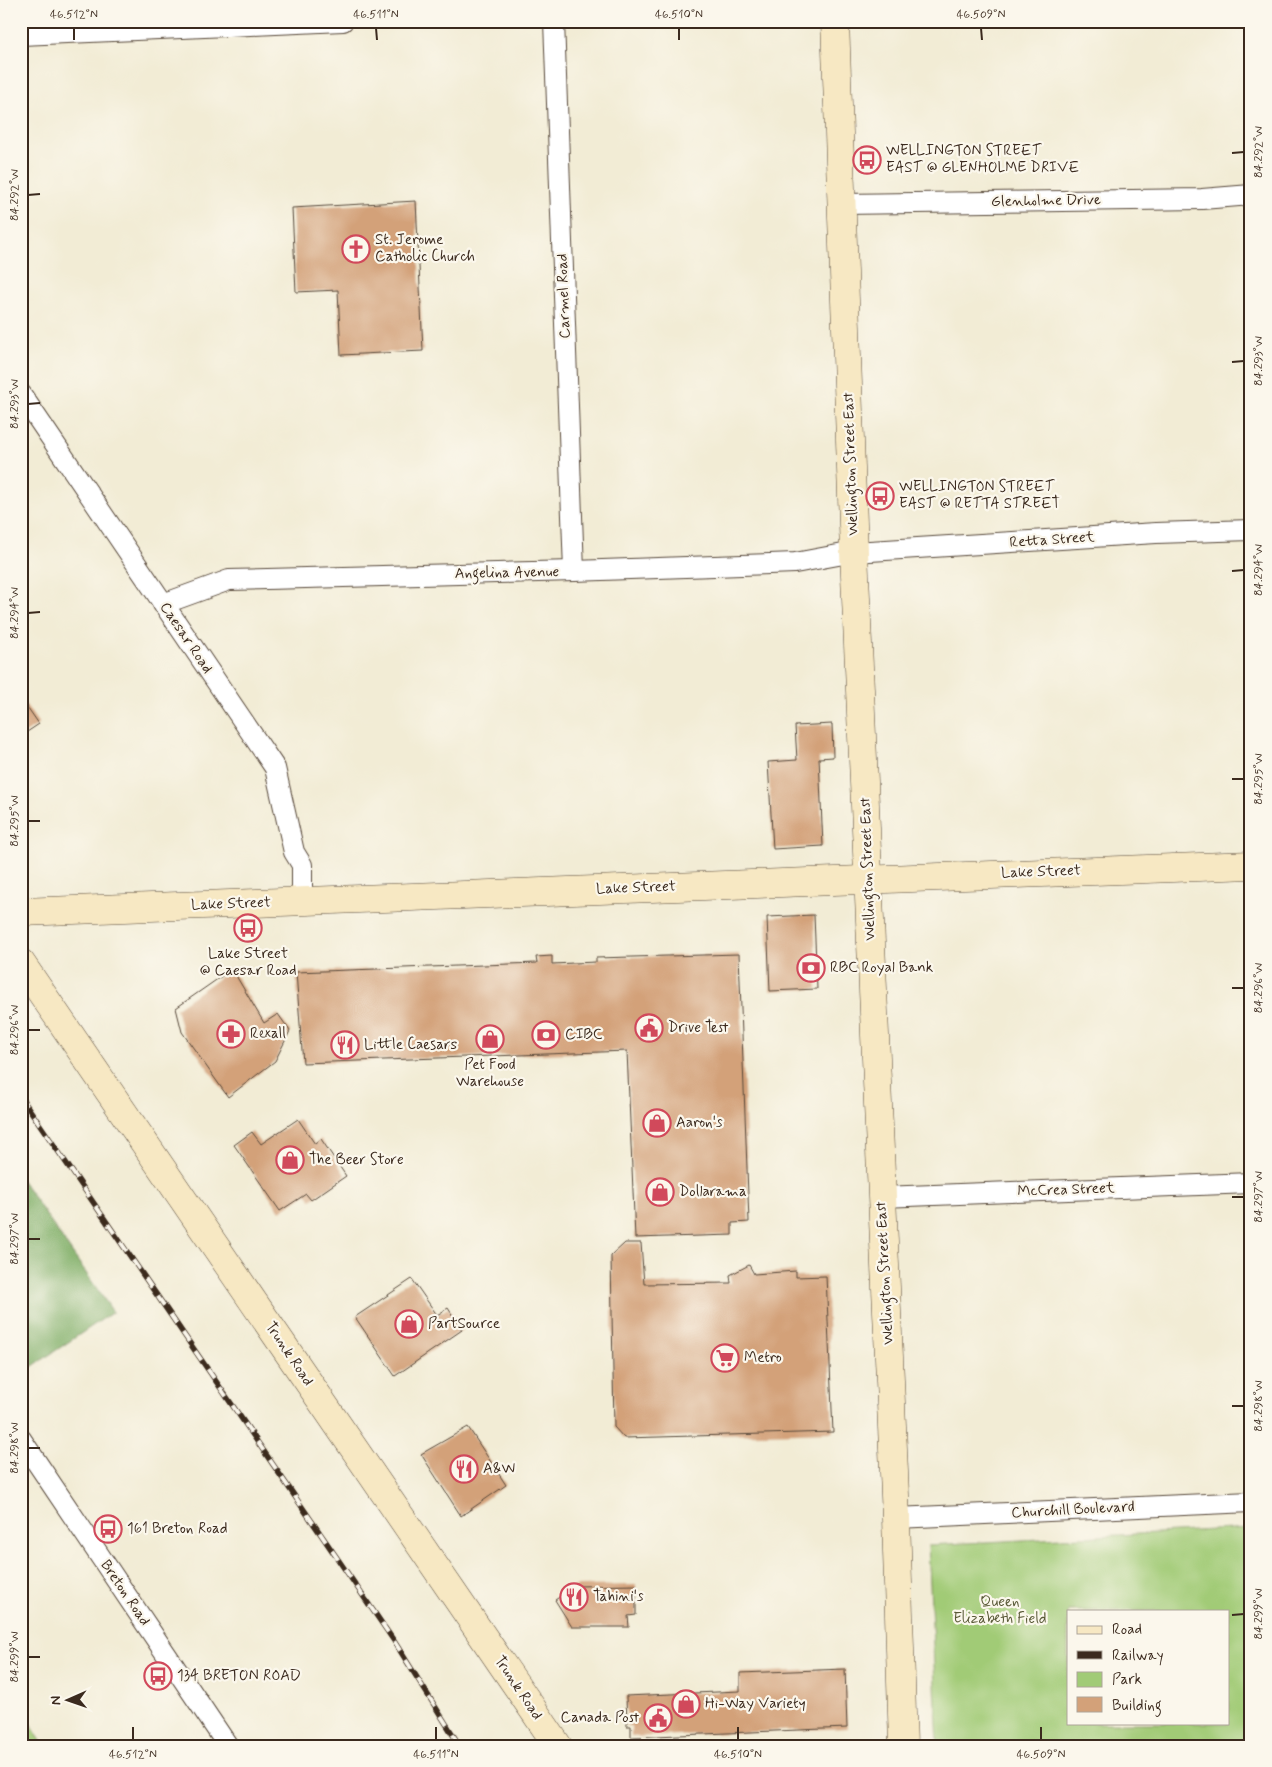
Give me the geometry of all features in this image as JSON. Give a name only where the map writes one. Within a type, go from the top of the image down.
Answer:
[{"type":"main road","name":"Wellington Street East","points":[[835,21],[854,552],[896,1518],[903,1746]]},
{"type":"main road","name":"Lake Street","points":[[21,912],[1251,865]]},
{"type":"main road","name":"Trunk Road","points":[[21,963],[558,1746]]},
{"type":"street","points":[[21,35],[185,25],[343,21]]},
{"type":"street","name":"Carmel Road","points":[[554,21],[574,571]]},
{"type":"street","name":"Glenholme Drive","points":[[842,204],[1202,199],[1251,195]]},
{"type":"street","name":"Caesar Road","points":[[21,394],[275,768],[294,852],[302,865],[302,901]]},
{"type":"street","name":"Retta Street","points":[[854,552],[1156,533],[1251,530]]},
{"type":"street","name":"Angelina Avenue","points":[[163,604],[229,580],[794,563],[854,552]]},
{"type":"street","name":"McCrea Street","points":[[882,1197],[1251,1183]]},
{"type":"street","name":"Breton Road","points":[[21,1439],[228,1746]]},
{"type":"street","name":"Churchill Boulevard","points":[[896,1518],[1251,1502]]},
{"type":"green space","points":[[21,1179],[113,1312],[24,1372],[21,1368]]},
{"type":"green space","name":"Queen Elizabeth Field","points":[[1251,1528],[1251,1746],[938,1746],[928,1545]]},
{"type":"green space","points":[[21,1709],[44,1746],[21,1746]]},
{"type":"building","name":"St. Jerome Catholic Church","points":[[416,201],[423,351],[341,355],[338,290],[296,292],[292,208]]},
{"type":"building","points":[[21,698],[39,724],[21,736]]},
{"type":"building","points":[[832,724],[833,757],[819,758],[823,846],[773,849],[768,762],[797,760],[795,726]]},
{"type":"building","points":[[814,915],[817,989],[770,991],[767,917]]},
{"type":"building","points":[[739,954],[749,1222],[732,1223],[732,1235],[635,1238],[627,1051],[303,1063],[296,972],[537,963],[536,957],[552,956],[552,964],[596,962],[596,958]]},
{"type":"building","name":"Rexall","points":[[232,969],[264,1023],[278,1014],[290,1031],[275,1061],[228,1097],[182,1032],[176,1008]]},
{"type":"building","name":"The Beer Store","points":[[298,1119],[315,1144],[321,1139],[346,1176],[311,1200],[306,1194],[280,1211],[234,1145],[252,1132],[261,1144]]},
{"type":"building","points":[[625,1243],[641,1243],[644,1284],[731,1283],[730,1275],[749,1265],[754,1274],[796,1271],[796,1277],[826,1276],[833,1432],[624,1438],[614,1427],[611,1256]]},
{"type":"building","name":"PartSource","points":[[412,1279],[437,1315],[448,1308],[462,1330],[395,1376],[355,1317]]},
{"type":"building","name":"A&W","points":[[468,1427],[506,1485],[461,1516],[421,1454]]},
{"type":"building","points":[[636,1585],[636,1615],[628,1616],[629,1627],[572,1627],[555,1600],[576,1586]]},
{"type":"building","points":[[845,1669],[847,1728],[631,1737],[631,1726],[627,1726],[626,1696],[740,1691],[740,1673]]},
{"type":"railway","points":[[21,1097],[394,1641],[460,1746]]},
{"type":"place","name":"WELLINGTON STREET EAST @ GLENHOLME DRIVE","points":[[867,160]]},
{"type":"place","name":"St. Jerome Catholic Church","points":[[356,249]]},
{"type":"place","name":"WELLINGTON STREET EAST @ RETTA STREET","points":[[880,496]]},
{"type":"place","name":"Lake Street @ Caesar Road","points":[[248,928]]},
{"type":"place","name":"RBC Royal Bank","points":[[811,968]]},
{"type":"place","name":"Drive Test","points":[[649,1028]]},
{"type":"place","name":"Rexall","points":[[231,1034]]},
{"type":"place","name":"CIBC","points":[[546,1035]]},
{"type":"place","name":"Pet Food Warehouse","points":[[490,1039]]},
{"type":"place","name":"Little Caesars","points":[[345,1045]]},
{"type":"place","name":"Aaron's","points":[[657,1123]]},
{"type":"place","name":"The Beer Store","points":[[290,1160]]},
{"type":"place","name":"Dollarama","points":[[660,1192]]},
{"type":"place","name":"PartSource","points":[[409,1324]]},
{"type":"place","name":"Metro","points":[[725,1358]]},
{"type":"place","name":"A&W","points":[[464,1469]]},
{"type":"place","name":"161 Breton Road","points":[[108,1529]]},
{"type":"place","name":"Tahini's","points":[[574,1597]]},
{"type":"place","name":"134 BRETON ROAD","points":[[158,1676]]},
{"type":"place","name":"Hi-Way Variety","points":[[686,1704]]},
{"type":"place","name":"Canada Post","points":[[658,1718]]}]
